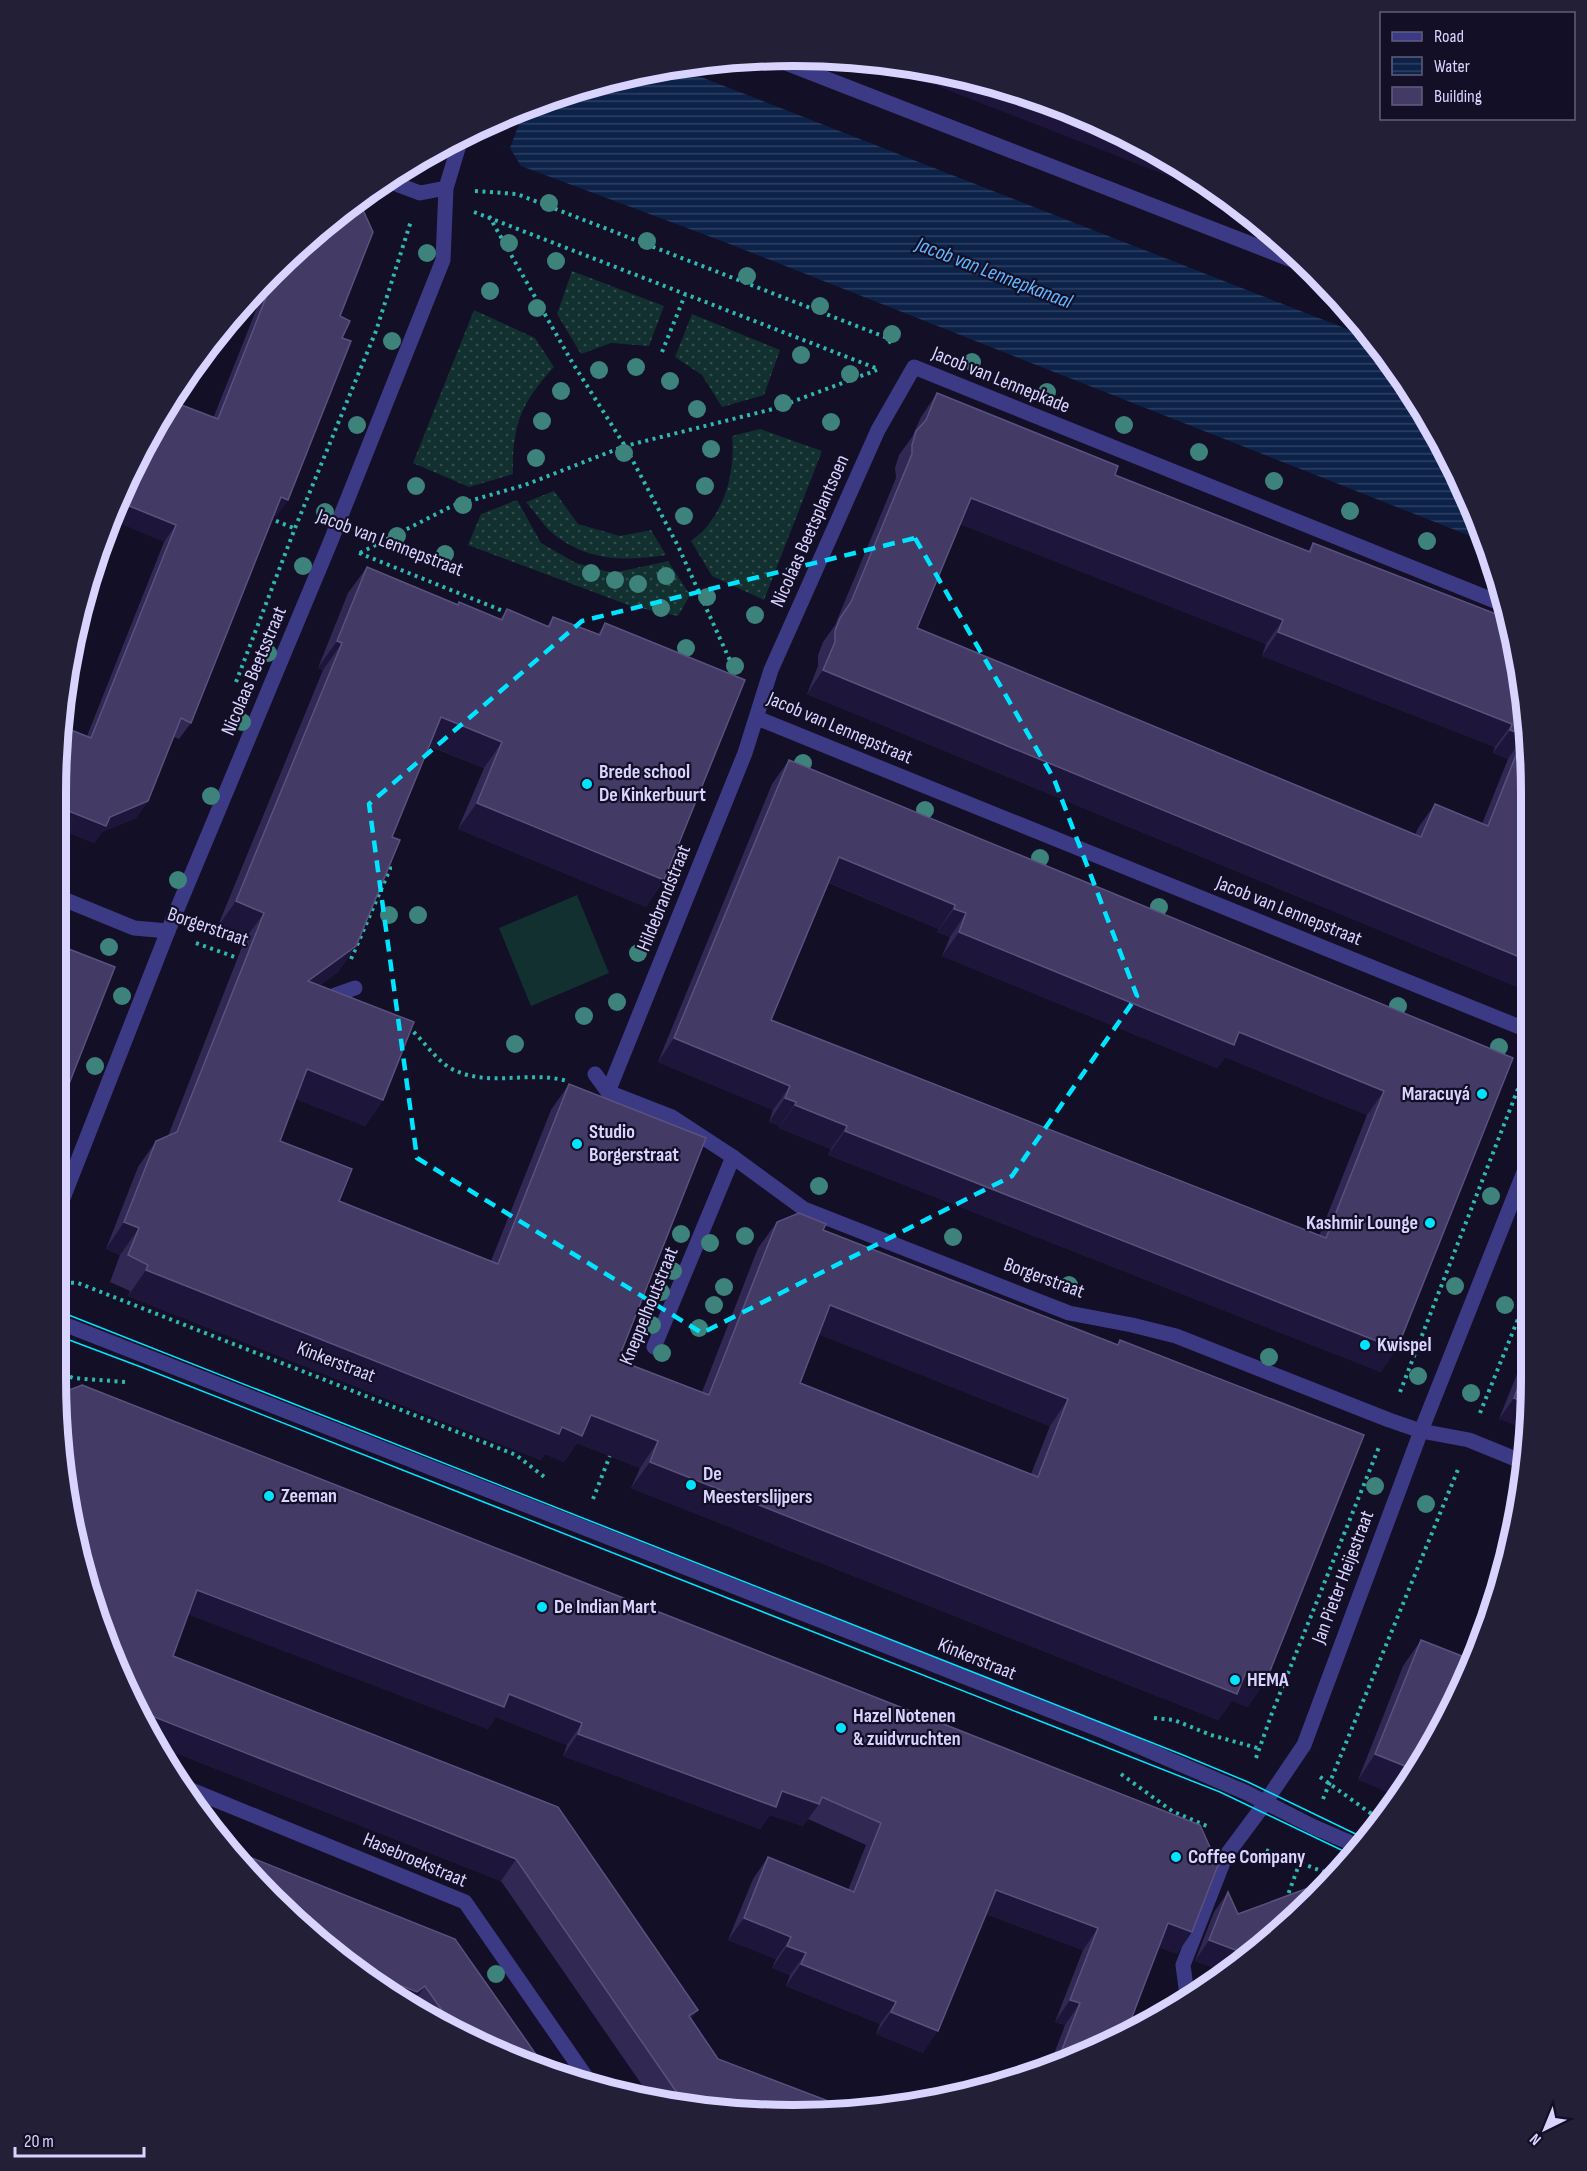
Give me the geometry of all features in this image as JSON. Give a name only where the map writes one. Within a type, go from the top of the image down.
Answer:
[{"type":"street","points":[[794,66],[1285,258]]},
{"type":"street","name":"Nicolaas Beetsstraat","points":[[66,1191],[168,931],[330,543],[443,261],[447,195],[457,149]]},
{"type":"street","points":[[397,184],[420,193],[447,195]]},
{"type":"street","name":"Jacob van Lennepkade","points":[[914,367],[1495,601]]},
{"type":"street","name":"Nicolaas Beetsplantsoen","points":[[757,718],[771,670],[795,615],[878,430],[914,367]]},
{"type":"street","name":"Jacob van Lennepstraat","points":[[757,718],[1521,1027]]},
{"type":"street","name":"Hildebrandstraat","points":[[608,1092],[745,753],[757,718]]},
{"type":"street","name":"Borgerstraat","points":[[66,900],[134,928],[168,931]]},
{"type":"street","points":[[335,995],[355,988]]},
{"type":"street","points":[[595,1074],[608,1092]]},
{"type":"street","name":"Borgerstraat","points":[[608,1092],[672,1117],[733,1157],[804,1209],[1069,1313],[1176,1336],[1421,1431],[1469,1440],[1516,1459]]},
{"type":"street","name":"Kneppelhoutstraat","points":[[654,1347],[733,1157]]},
{"type":"street","name":"Jan Pieter Heijestraat","points":[[1186,1989],[1183,1965],[1222,1865],[1228,1853],[1304,1745],[1421,1431],[1521,1180]]},
{"type":"street","name":"Kinkerstraat","points":[[66,1326],[1103,1731],[1266,1802],[1351,1843]]},
{"type":"street","name":"Hasebroekstraat","points":[[196,1792],[465,1902],[584,2073]]},
{"type":"path","points":[[232,693],[295,528],[376,332],[420,193]]},
{"type":"path","name":"Jacob van Lennepkade","points":[[447,195],[517,194],[885,337],[914,367]]},
{"type":"path","points":[[359,553],[452,506],[525,485],[625,447],[773,409],[879,369],[685,295],[489,216],[447,195]]},
{"type":"path","points":[[489,216],[572,362],[625,447],[678,546],[757,718]]},
{"type":"path","points":[[662,352],[685,295]]},
{"type":"path","name":"Jacob van Lennepstraat","points":[[263,516],[511,614]]},
{"type":"path","points":[[335,995],[390,869],[390,858]]},
{"type":"path","name":"Borgerstraat","points":[[168,931],[249,963]]},
{"type":"path","points":[[405,1025],[450,1068],[472,1078],[551,1076],[608,1092]]},
{"type":"path","name":"Kinkerstraat","points":[[66,1282],[78,1283],[516,1455],[554,1484],[578,1524]]},
{"type":"path","points":[[1284,1904],[1330,1784],[1521,1312]]},
{"type":"path","points":[[578,1524],[612,1452]]},
{"type":"path","points":[[1326,1873],[1172,1811],[1119,1773],[1103,1731],[1144,1717],[1174,1720],[1211,1735],[1259,1748],[1293,1762],[1312,1772],[1374,1816]]},
{"type":"highlighted area","points":[[915,538],[1054,779],[1137,996],[1012,1176],[702,1333],[417,1158],[369,804],[582,621]]},
{"type":"green space","points":[[572,271],[664,306],[649,346],[611,343],[581,354],[557,314]]},
{"type":"green space","points":[[474,310],[535,338],[554,367],[534,392],[521,416],[514,442],[513,474],[469,487],[413,463]]},
{"type":"green space","points":[[692,314],[780,350],[764,395],[722,407],[702,375],[675,357]]},
{"type":"green space","points":[[760,429],[822,451],[764,600],[712,576],[691,541],[708,525],[721,505],[731,471],[732,436]]},
{"type":"green space","points":[[554,491],[578,524],[620,536],[651,530],[666,555],[634,558],[603,556],[588,553],[560,539],[547,528],[526,502]]},
{"type":"green space","points":[[517,500],[541,543],[576,563],[613,573],[668,561],[690,595],[678,616],[631,606],[468,545],[481,514]]},
{"type":"green space","points":[[577,895],[609,973],[531,1006],[499,928]]},
{"type":"water","name":"Jacob van Lennepkanaal","points":[[692,73],[1355,332],[1398,389],[1424,430],[1446,472],[1474,537],[727,243],[521,166],[510,148],[480,137],[515,121],[605,91]]},
{"type":"pier","points":[[521,119],[510,148],[480,137]]},
{"type":"building","points":[[362,208],[373,232],[340,316],[350,321],[342,338],[351,341],[288,500],[281,497],[191,723],[181,718],[148,801],[110,817],[106,826],[66,810],[69,729],[91,738],[176,525],[126,505],[163,430],[179,404],[218,419],[269,290],[314,247]]},
{"type":"building","points":[[937,393],[1118,466],[1115,475],[1310,552],[1313,543],[1498,615],[1515,699],[1518,733],[1510,730],[1512,724],[1278,632],[1283,620],[971,498],[917,628],[1421,837],[1435,804],[1488,826],[1519,747],[1521,958],[823,670],[835,642],[835,631],[840,618],[851,602],[912,454],[916,431],[926,420]]},
{"type":"building","points":[[367,567],[458,605],[459,602],[502,620],[507,609],[549,627],[553,617],[600,635],[605,623],[745,680],[664,880],[477,803],[502,742],[441,717],[392,837],[400,840],[356,946],[308,981],[414,1022],[383,1100],[307,1069],[280,1141],[352,1169],[339,1201],[498,1264],[569,1084],[706,1138],[618,1360],[709,1395],[777,1222],[799,1213],[826,1224],[823,1230],[1118,1345],[1120,1340],[1364,1435],[1266,1681],[1246,1672],[1237,1694],[650,1462],[658,1441],[591,1415],[582,1436],[562,1427],[559,1434],[146,1270],[148,1265],[128,1255],[139,1228],[124,1222],[156,1141],[177,1132],[264,913],[236,901],[342,643],[337,641]],"holes":[[[830,1305],[1068,1399],[1038,1477],[800,1383]]]},
{"type":"building","points":[[789,760],[1513,1058],[1397,1349],[845,1131],[847,1126],[795,1105],[796,1102],[785,1098],[790,1086],[674,1038]],"holes":[[[839,857],[955,905],[954,909],[966,913],[959,932],[1234,1045],[1239,1032],[1384,1091],[1326,1238],[771,1020]]]},
{"type":"building","points":[[66,948],[115,967],[66,1092]]},
{"type":"building","points":[[1521,1381],[1520,1400],[1514,1398]]},
{"type":"building","points":[[82,1385],[1200,1825],[1218,1865],[1192,1932],[1168,1923],[1130,2022],[1060,2054],[1080,2003],[1070,2000],[1098,1928],[996,1890],[938,2031],[891,2012],[896,2002],[801,1964],[806,1953],[787,1946],[791,1937],[744,1918],[768,1857],[854,1892],[881,1823],[822,1797],[819,1804],[782,1791],[776,1807],[578,1734],[582,1723],[509,1694],[504,1707],[197,1590],[173,1656],[558,1807],[698,2010],[689,2016],[718,2059],[834,2103],[794,2105],[746,2103],[679,2096],[516,1859],[149,1715],[121,1656],[91,1566],[72,1472],[67,1391]]},
{"type":"building","points":[[1421,1640],[1465,1657],[1424,1741],[1408,1767],[1375,1754]]},
{"type":"building","points":[[246,1855],[455,1939],[539,2058],[515,2050],[446,2016],[425,1986],[417,1992],[386,1980],[351,1955],[279,1892]]},
{"type":"building","points":[[1313,1886],[1240,1952],[1209,1940],[1228,1892],[1238,1914]]},
{"type":"tram line","points":[[66,1314],[1183,1755],[1248,1782],[1358,1835]]},
{"type":"tram line","points":[[66,1339],[1220,1792],[1345,1852]]},
{"type":"place","name":"Brede school De Kinkerbuurt","points":[[587,784]]},
{"type":"place","name":"Maracuyá","points":[[1482,1094]]},
{"type":"place","name":"Studio Borgerstraat","points":[[577,1144]]},
{"type":"place","name":"Kashmir Lounge","points":[[1430,1223]]},
{"type":"place","name":"Kwispel","points":[[1365,1345]]},
{"type":"place","name":"De Meesterslijpers","points":[[691,1485]]},
{"type":"place","name":"Zeeman","points":[[269,1496]]},
{"type":"place","name":"De Indian Mart","points":[[542,1607]]},
{"type":"place","name":"HEMA","points":[[1235,1680]]},
{"type":"place","name":"Hazel Notenen & zuidvruchten","points":[[841,1728]]},
{"type":"place","name":"Coffee Company","points":[[1176,1857]]}]
